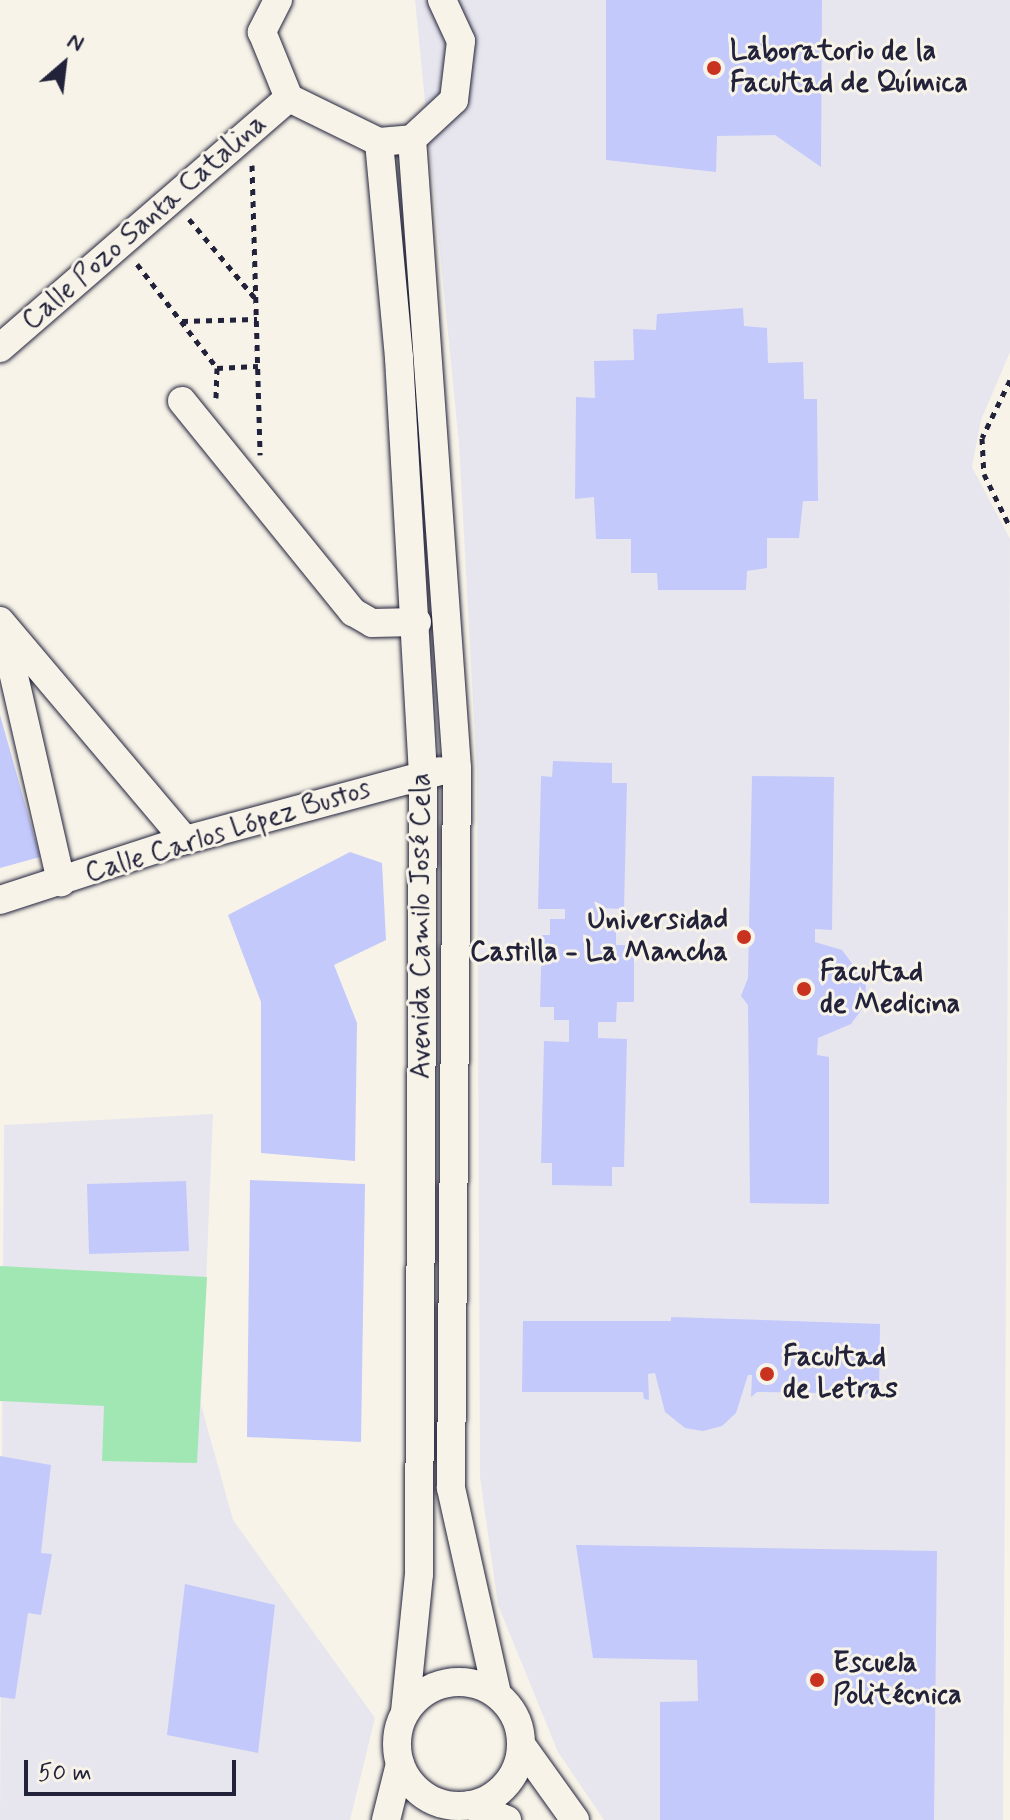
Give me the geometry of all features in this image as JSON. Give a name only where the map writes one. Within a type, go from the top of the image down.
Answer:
[{"type":"street","points":[[278,0],[262,32],[289,98],[379,142],[412,139],[454,100],[461,41],[442,0]]},
{"type":"street","name":"Calle Pozo Santa Catalina","points":[[0,348],[289,98]]},
{"type":"street","name":"Avenida Camilo José Cela","points":[[412,139],[457,768],[451,1488],[497,1694]]},
{"type":"street","name":"Avenida Camilo José Cela","points":[[379,142],[417,622],[423,774],[419,1574],[405,1711]]},
{"type":"street","points":[[182,401],[353,612],[372,623],[417,622]]},
{"type":"street","points":[[1,622],[185,840]]},
{"type":"street","points":[[1,622],[61,882]]},
{"type":"street","name":"Calle Carlos López Bustos","points":[[0,900],[185,840],[423,774],[457,768]]},
{"type":"street","points":[[507,1820],[453,1811],[415,1789],[400,1764],[396,1739],[405,1711],[424,1691],[447,1682],[475,1683],[497,1694],[516,1718],[522,1746],[575,1820]]},
{"type":"street","points":[[453,1811],[498,1793],[512,1777],[522,1746]]},
{"type":"street","points":[[386,1820],[400,1764]]},
{"type":"path","points":[[252,132],[261,465],[252,454]]},
{"type":"path","points":[[173,199],[256,299]]},
{"type":"path","points":[[121,244],[217,368],[215,413]]},
{"type":"path","points":[[181,321],[257,319]]},
{"type":"path","points":[[217,368],[258,366]]},
{"type":"path","points":[[1010,380],[982,438],[984,474],[1010,527]]},
{"type":"shaded area","name":"Universidad Castilla - La Mancha","points":[[415,0],[1010,0],[1010,352],[981,420],[972,467],[1010,539],[1003,1820],[604,1820],[558,1752],[498,1605],[480,1477],[477,774],[459,444]]},
{"type":"shaded area","points":[[213,1114],[201,1405],[233,1520],[375,1718],[350,1820],[0,1820],[4,1125]]},
{"type":"green space","points":[[0,1266],[207,1277],[197,1463],[102,1461],[104,1406],[0,1401]]},
{"type":"building","name":"Laboratorio de la Facultad de Química","points":[[606,0],[822,0],[821,167],[775,135],[717,136],[716,172],[606,160]]},
{"type":"building","points":[[743,308],[744,326],[767,328],[768,363],[803,362],[804,399],[817,399],[818,501],[803,501],[799,538],[767,538],[767,568],[747,571],[746,590],[658,590],[657,573],[631,573],[631,539],[596,539],[594,497],[575,499],[576,397],[595,398],[594,361],[634,360],[633,329],[656,330],[657,314]]},
{"type":"building","points":[[0,715],[40,857],[0,868]]},
{"type":"building","points":[[553,761],[612,763],[612,783],[627,783],[624,909],[598,908],[598,923],[616,923],[616,945],[634,945],[634,1002],[617,1002],[616,1022],[598,1022],[598,1038],[627,1039],[624,1167],[612,1167],[612,1186],[552,1185],[552,1163],[541,1163],[544,1041],[569,1042],[569,1020],[554,1020],[554,1007],[540,1007],[542,935],[550,935],[550,919],[565,919],[565,909],[538,909],[541,776],[552,777]]},
{"type":"building","name":"Facultad de Medicina","points":[[752,776],[834,777],[832,930],[815,929],[815,942],[842,950],[866,982],[865,1005],[851,1024],[818,1038],[817,1055],[829,1057],[829,1204],[750,1203],[748,1005],[741,996],[748,978]]},
{"type":"building","points":[[350,852],[382,863],[386,940],[334,965],[357,1023],[355,1161],[261,1153],[261,1002],[228,915]]},
{"type":"building","points":[[250,1180],[365,1184],[361,1442],[247,1437]]},
{"type":"building","points":[[186,1181],[189,1251],[89,1254],[87,1184]]},
{"type":"building","name":"Facultad de Letras","points":[[671,1317],[880,1324],[879,1394],[757,1392],[751,1397],[752,1375],[748,1375],[736,1413],[722,1426],[703,1431],[685,1428],[665,1412],[655,1373],[648,1374],[649,1400],[644,1399],[643,1392],[522,1392],[523,1321],[671,1321]]},
{"type":"building","points":[[0,1456],[51,1465],[41,1553],[52,1554],[41,1615],[28,1613],[15,1699],[0,1697]]},
{"type":"building","name":"Escuela Politécnica","points":[[576,1545],[937,1551],[934,1820],[660,1820],[660,1702],[698,1701],[697,1660],[593,1658]]},
{"type":"building","points":[[185,1584],[275,1605],[258,1753],[167,1735]]},
{"type":"place","name":"Laboratorio de la Facultad de Química","points":[[714,68]]},
{"type":"place","name":"Universidad Castilla - La Mancha","points":[[744,937]]},
{"type":"place","name":"Facultad de Medicina","points":[[804,989]]},
{"type":"place","name":"Facultad de Letras","points":[[767,1374]]},
{"type":"place","name":"Escuela Politécnica","points":[[817,1680]]}]
